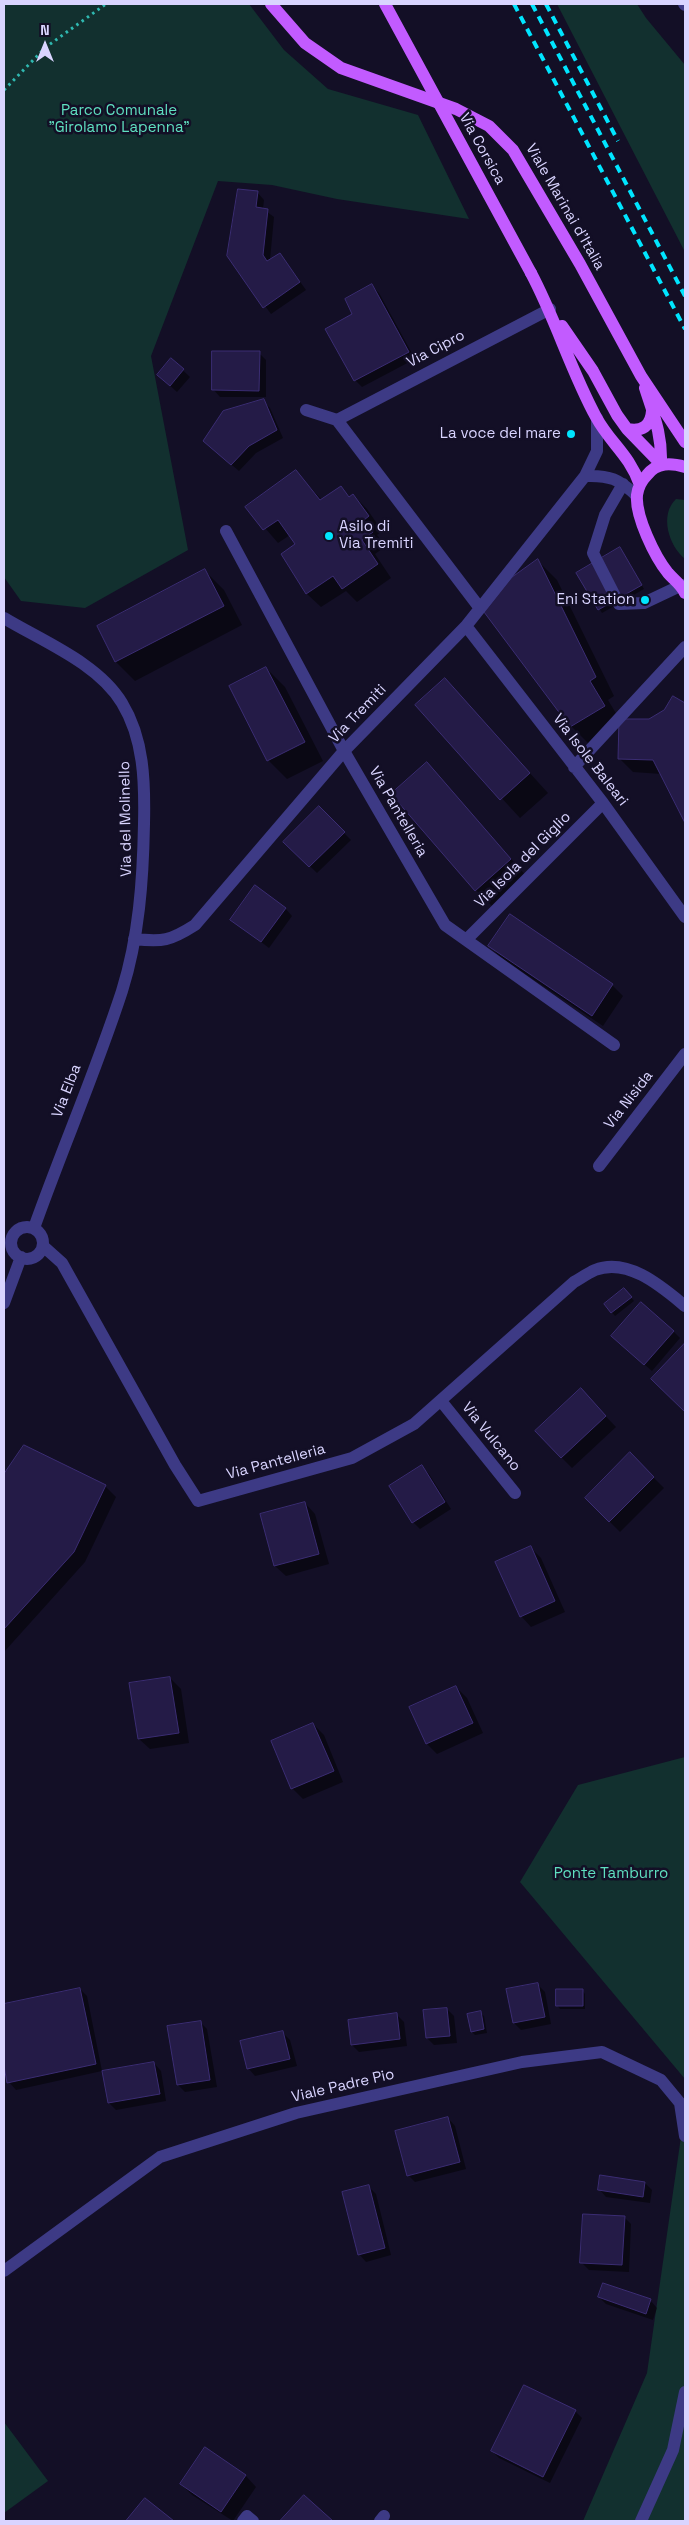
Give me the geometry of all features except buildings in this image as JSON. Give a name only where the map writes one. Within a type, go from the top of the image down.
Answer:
[{"type":"main road","name":"Viale Marinai d'Italia","points":[[271,4],[305,42],[341,68],[456,109],[489,126],[513,150],[580,264],[641,376],[685,442]]},
{"type":"main road","name":"Via Corsica","points":[[385,4],[550,310],[576,376],[597,418],[633,466],[638,490],[639,511],[652,545],[669,574],[684,588]]},
{"type":"main road","name":"Via Corsica","points":[[550,310],[593,371],[617,415],[627,429],[661,464]]},
{"type":"main road","name":"Viale Marinai d'Italia","points":[[641,376],[662,442],[661,464]]},
{"type":"main road","points":[[627,429],[636,431],[646,428],[651,420],[652,411]]},
{"type":"main road","points":[[638,490],[647,474],[661,464],[685,467]]},
{"type":"street","name":"Via Cipro","points":[[337,420],[550,310]]},
{"type":"street","points":[[306,410],[337,420],[479,607]]},
{"type":"street","name":"Via Tremiti","points":[[134,939],[156,941],[174,938],[195,925],[344,751],[466,626],[479,607],[585,476],[597,451],[597,418]]},
{"type":"street","points":[[585,476],[606,475],[638,490]]},
{"type":"street","points":[[623,484],[605,515],[593,553],[619,604],[644,603],[684,588]]},
{"type":"street","name":"Via Pantelleria","points":[[226,531],[344,751],[445,925],[614,1045]]},
{"type":"street","name":"Via del Molinello","points":[[4,618],[75,658],[102,680],[122,702],[140,745],[145,796],[143,886],[128,964]]},
{"type":"street","name":"Via Isole Baleari","points":[[466,626],[603,803],[685,917]]},
{"type":"street","points":[[574,767],[685,646]]},
{"type":"street","name":"Via Isola del Giglio","points":[[466,940],[603,803]]},
{"type":"street","name":"Via Elba","points":[[34,1228],[122,991],[128,964]]},
{"type":"street","name":"Via Nisida","points":[[599,1166],[685,1054]]},
{"type":"street","points":[[20,1228],[34,1228],[43,1239],[43,1246],[34,1257],[20,1257],[15,1253],[8,1238],[20,1228]]},
{"type":"street","name":"Via Pantelleria","points":[[43,1246],[62,1263],[175,1465],[198,1501],[352,1458],[414,1424],[574,1282],[597,1269],[624,1268],[657,1282],[685,1306]]},
{"type":"street","points":[[4,1303],[20,1257]]},
{"type":"street","name":"Via Vulcano","points":[[441,1401],[515,1493]]},
{"type":"street","name":"Viale Padre Pio","points":[[4,2271],[160,2157],[296,2113],[522,2062],[602,2052],[661,2080],[680,2103],[685,2136]]},
{"type":"street","points":[[641,2521],[672,2450],[685,2392]]},
{"type":"street","points":[[243,2521],[248,2516],[253,2521]]},
{"type":"path","points":[[4,90],[46,46],[106,4]]},
{"type":"green space","name":"Parco Comunale \"Girolamo Lapenna\"","points":[[4,4],[249,4],[284,50],[328,89],[418,115],[469,219],[337,199],[272,185],[218,181],[151,356],[188,550],[85,608],[21,601],[4,577]]},
{"type":"green space","points":[[557,4],[637,4],[646,18],[685,65],[685,252]]},
{"type":"green space","points":[[676,499],[685,500],[685,559],[674,546],[668,530],[668,513]]},
{"type":"green space","name":"Ponte Tamburro","points":[[685,1757],[685,2079],[520,1882],[578,1785]]},
{"type":"green space","points":[[685,2109],[685,2521],[583,2521],[647,2373]]},
{"type":"green space","points":[[4,2422],[48,2481],[4,2513]]},
{"type":"railway","points":[[514,4],[685,329]]},
{"type":"railway","points":[[532,4],[685,296]]},
{"type":"railway","points":[[546,4],[618,141]]},
{"type":"place","name":"La voce del mare","points":[[571,434]]},
{"type":"place","name":"Asilo di Via Tremiti","points":[[329,536]]},
{"type":"place","name":"Eni Station","points":[[645,600]]}]
